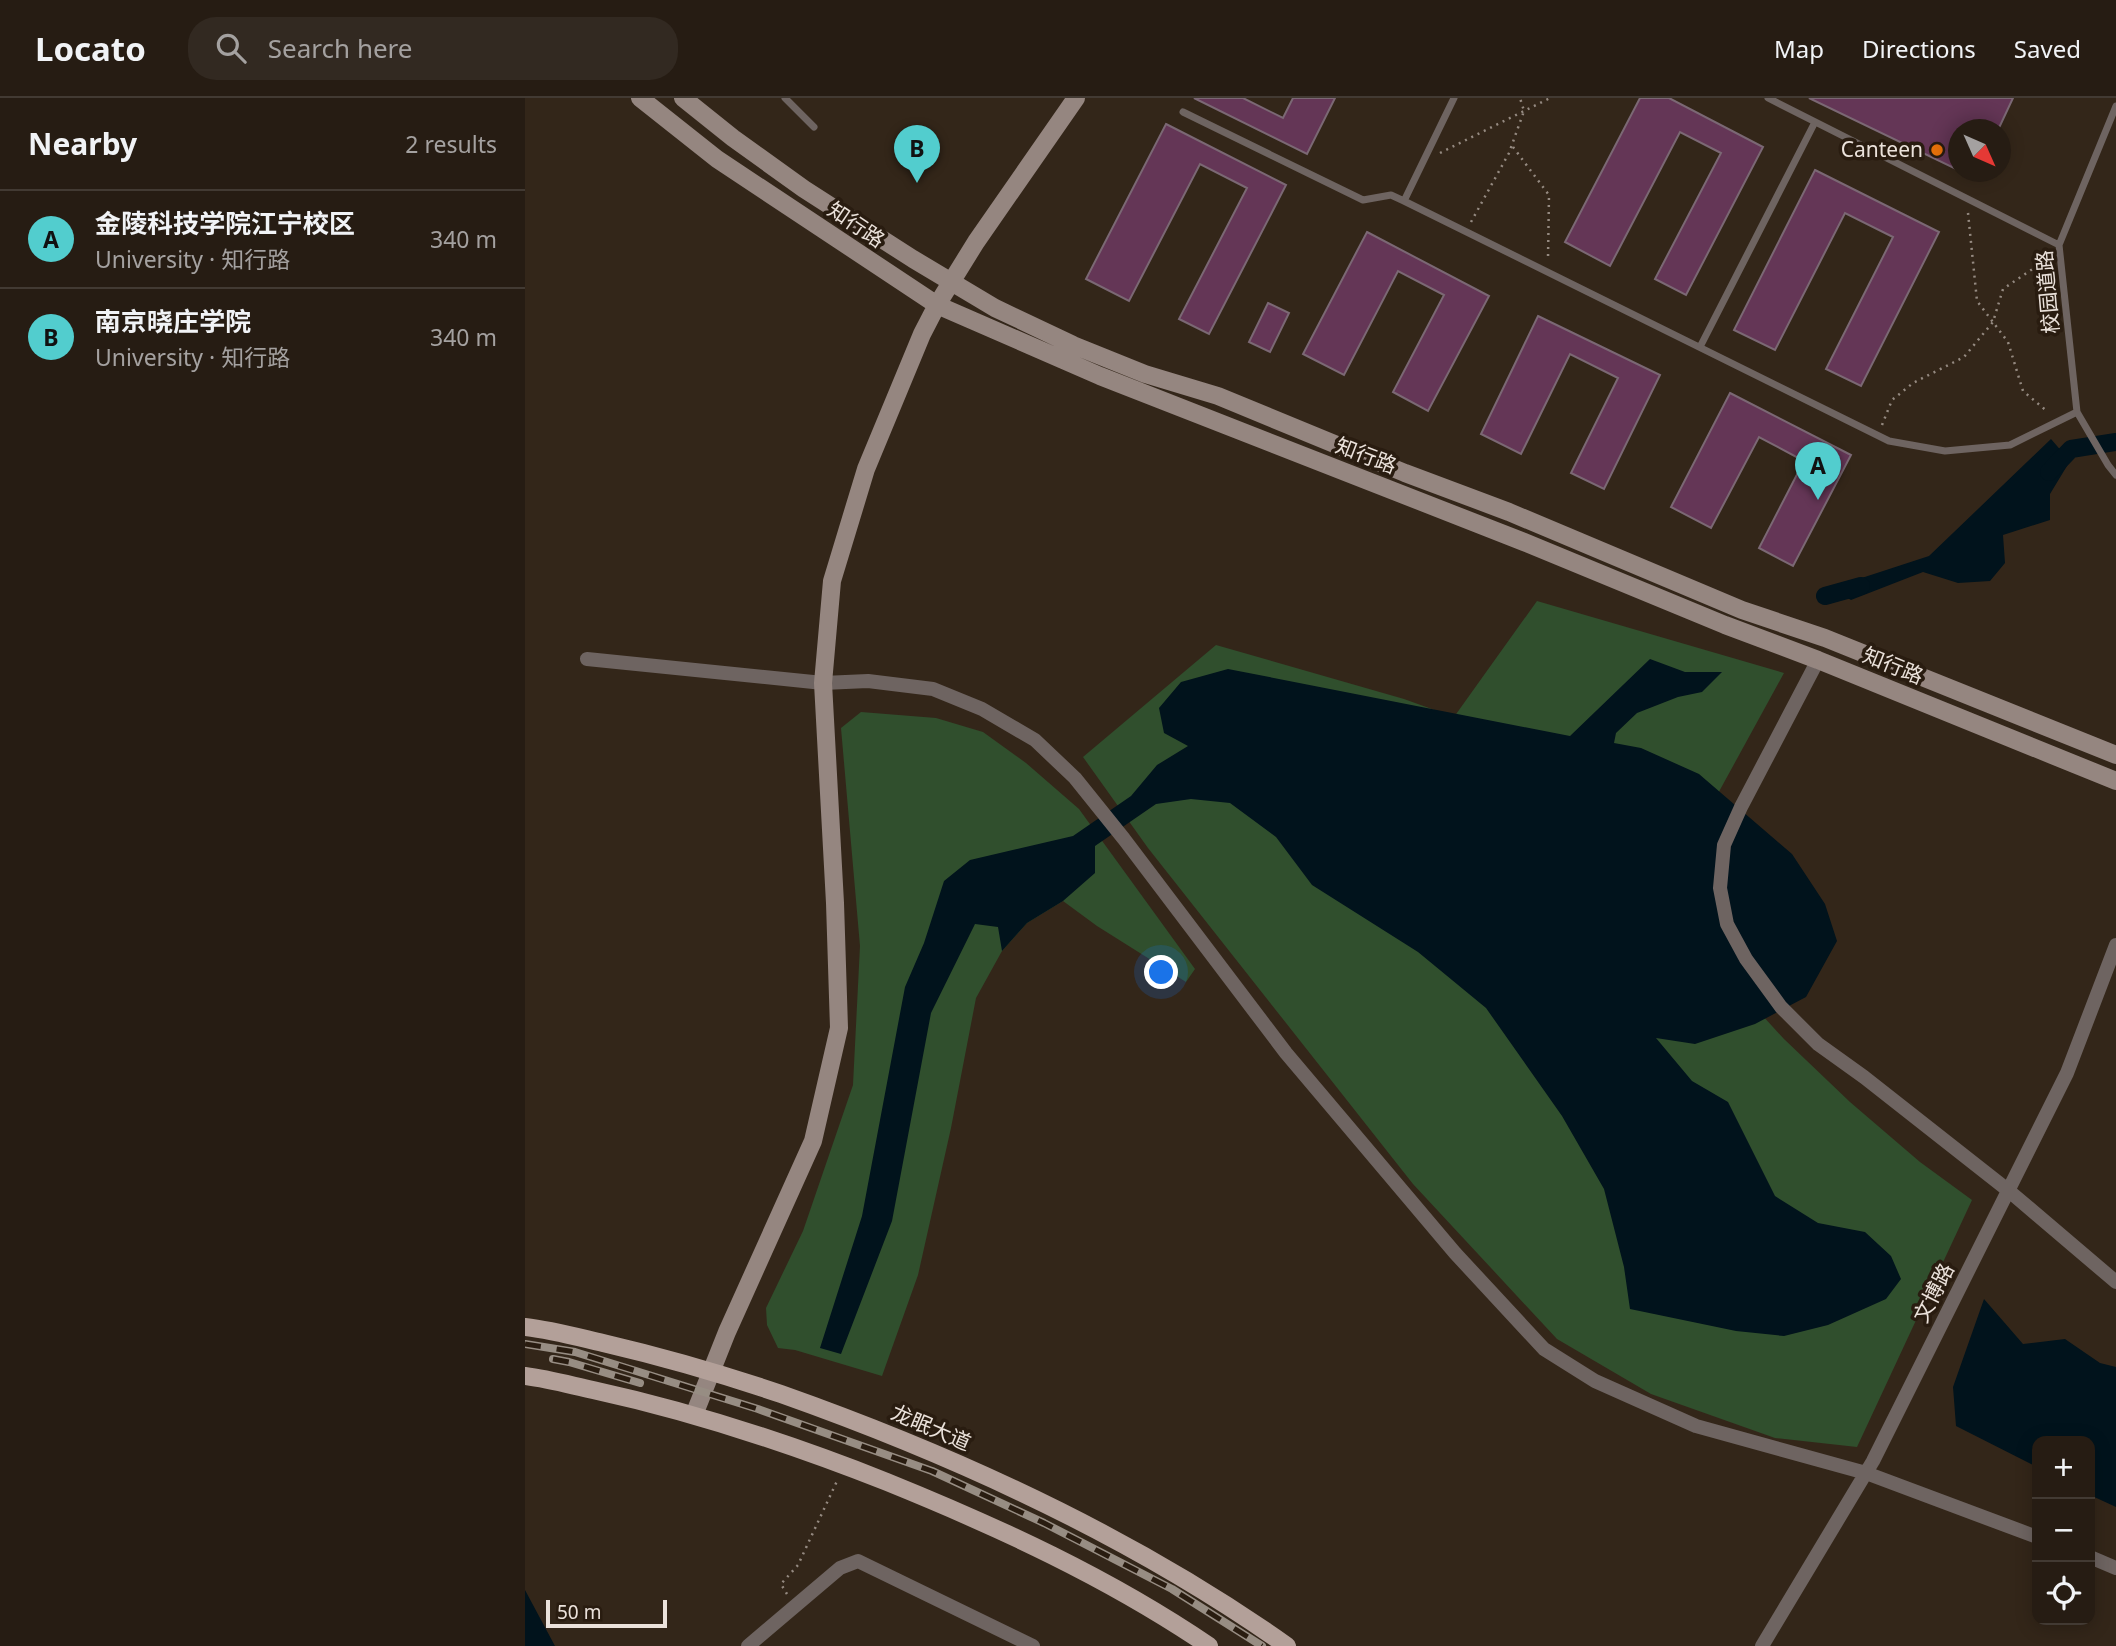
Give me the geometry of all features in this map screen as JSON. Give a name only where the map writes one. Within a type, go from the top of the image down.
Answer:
[{"type":"main road","name":"龙眠大道","points":[[525,1327],[670,1359],[866,1424],[990,1478],[1127,1546],[1233,1608],[1287,1646]]},
{"type":"main road","points":[[525,1376],[655,1404],[724,1423],[844,1465],[958,1511],[1077,1567],[1209,1646]]},
{"type":"street","name":"知行路","points":[[640,98],[717,159],[937,305],[1100,376],[1524,542],[2116,781]]},
{"type":"street","name":"知行路","points":[[684,98],[733,138],[804,189],[995,308],[1073,345],[1145,374],[1218,396],[1405,473],[1533,521],[1742,610],[1825,638],[2116,755]]},
{"type":"street","points":[[695,1415],[727,1332],[813,1141],[839,1028],[823,683],[832,581],[866,469],[922,334],[976,243],[1076,98]]},
{"type":"street","points":[[587,659],[823,683],[868,681],[933,689],[982,709],[1035,740],[1075,778],[1295,1063],[1455,1253],[1544,1349],[1595,1381],[1696,1426],[1866,1472],[2032,1535]]},
{"type":"street","points":[[1818,660],[1724,845],[1720,888],[1727,924],[1746,959],[1781,1007],[1818,1044],[2008,1191],[2116,1282]]},
{"type":"street","name":"文博路","points":[[1762,1646],[1866,1472],[2008,1191],[2067,1073],[2116,945]]},
{"type":"street","points":[[2095,1559],[2116,1568]]},
{"type":"street","points":[[748,1646],[840,1568],[858,1561],[1033,1646]]},
{"type":"lane","points":[[785,98],[814,127]]},
{"type":"lane","points":[[1404,201],[1454,98]]},
{"type":"lane","points":[[1768,98],[2059,245]]},
{"type":"lane","name":"校园道路","points":[[2116,106],[2059,245],[2077,412],[2116,475]]},
{"type":"lane","points":[[1183,112],[1363,200],[1391,195],[1404,201],[1889,441],[1945,451],[2010,445],[2077,412]]},
{"type":"lane","points":[[1700,347],[1815,122]]},
{"type":"path","points":[[1466,231],[1511,146],[1524,111],[1520,98]]},
{"type":"path","points":[[1424,161],[1550,98]]},
{"type":"path","points":[[1511,146],[1549,195],[1547,272]]},
{"type":"path","points":[[1966,198],[1977,301],[2008,342],[2024,391],[2058,421]]},
{"type":"path","points":[[1878,435],[1892,400],[1913,383],[1964,357],[1993,322],[2003,289],[2034,268],[2061,263]]},
{"type":"path","points":[[796,1606],[781,1584],[798,1565],[844,1465]]},
{"type":"green space","points":[[1537,601],[1784,673],[1687,850],[1729,979],[1784,1039],[1850,1102],[1920,1162],[1972,1200],[1857,1447],[1775,1438],[1651,1394],[1557,1339],[1413,1184],[1148,848],[1083,757],[1216,645],[1404,699],[1454,717]]},
{"type":"green space","points":[[861,712],[936,718],[983,732],[1026,763],[1079,809],[1195,969],[1186,982],[1097,926],[1063,901],[1027,923],[1002,951],[976,998],[951,1128],[918,1275],[882,1376],[795,1350],[778,1348],[767,1325],[766,1308],[803,1231],[853,1085],[860,946],[841,728]]},
{"type":"water","points":[[2051,439],[2070,461],[2050,494],[2050,520],[2003,535],[2005,563],[1990,581],[1958,583],[1923,572],[1851,600],[1831,588],[1929,556]]},
{"type":"water","points":[[1650,659],[1685,672],[1722,672],[1702,692],[1678,697],[1637,713],[1616,733],[1614,743],[1641,748],[1699,774],[1792,854],[1825,904],[1837,941],[1806,997],[1755,1024],[1695,1044],[1656,1038],[1692,1081],[1728,1102],[1775,1196],[1818,1223],[1865,1232],[1891,1256],[1901,1279],[1886,1299],[1828,1325],[1784,1336],[1736,1331],[1630,1309],[1624,1267],[1604,1189],[1562,1116],[1486,1008],[1418,952],[1312,885],[1276,837],[1230,803],[1191,799],[1156,804],[1095,846],[1095,873],[1063,901],[1027,923],[1002,951],[998,927],[975,924],[931,1013],[892,1221],[841,1354],[820,1348],[862,1216],[905,987],[924,943],[944,881],[970,860],[1073,836],[1131,796],[1157,765],[1188,746],[1164,733],[1159,708],[1181,682],[1228,669],[1570,736]]},
{"type":"water","points":[[1984,1299],[2023,1344],[2065,1339],[2100,1363],[2116,1367],[2116,1507],[2095,1497],[2095,1436],[2032,1436],[2032,1464],[1956,1426],[1953,1387]]},
{"type":"water","points":[[525,1590],[555,1646],[525,1646]]},
{"type":"building","points":[[1194,98],[1243,98],[1283,118],[1293,98],[1335,98],[1307,154]]},
{"type":"building","points":[[1640,98],[1669,98],[1763,147],[1686,295],[1655,279],[1721,153],[1680,132],[1610,266],[1565,242]]},
{"type":"building","name":"Canteen","points":[[1809,98],[2013,98],[2003,119],[1948,119],[1948,165]]},
{"type":"building","points":[[1166,124],[1286,185],[1209,334],[1179,319],[1247,188],[1200,164],[1129,301],[1086,279]]},
{"type":"building","points":[[1815,170],[1939,232],[1861,386],[1826,369],[1893,237],[1845,213],[1775,350],[1734,330]]},
{"type":"building","points":[[1367,232],[1489,296],[1428,411],[1393,392],[1444,295],[1398,271],[1344,375],[1303,354]]},
{"type":"building","points":[[1268,303],[1289,313],[1270,352],[1249,342]]},
{"type":"building","points":[[1538,316],[1660,375],[1604,489],[1571,473],[1618,378],[1570,354],[1521,454],[1481,434]]},
{"type":"building","points":[[1730,393],[1851,455],[1793,566],[1759,548],[1804,461],[1759,437],[1711,528],[1671,507]]},
{"type":"waterway","points":[[2049,472],[2071,449],[2116,442]]},
{"type":"waterway","points":[[1825,596],[1861,586]]},
{"type":"railway","points":[[525,1344],[575,1352],[758,1409],[932,1471],[1044,1523],[1172,1589],[1262,1646]]},
{"type":"railway","points":[[553,1359],[640,1383]]},
{"type":"place","name":"Canteen","points":[[1937,150]]},
{"type":"place","name":"南京晓庄学院","points":[[917,183]]},
{"type":"place","name":"金陵科技学院江宁校区","points":[[1818,500]]}]
